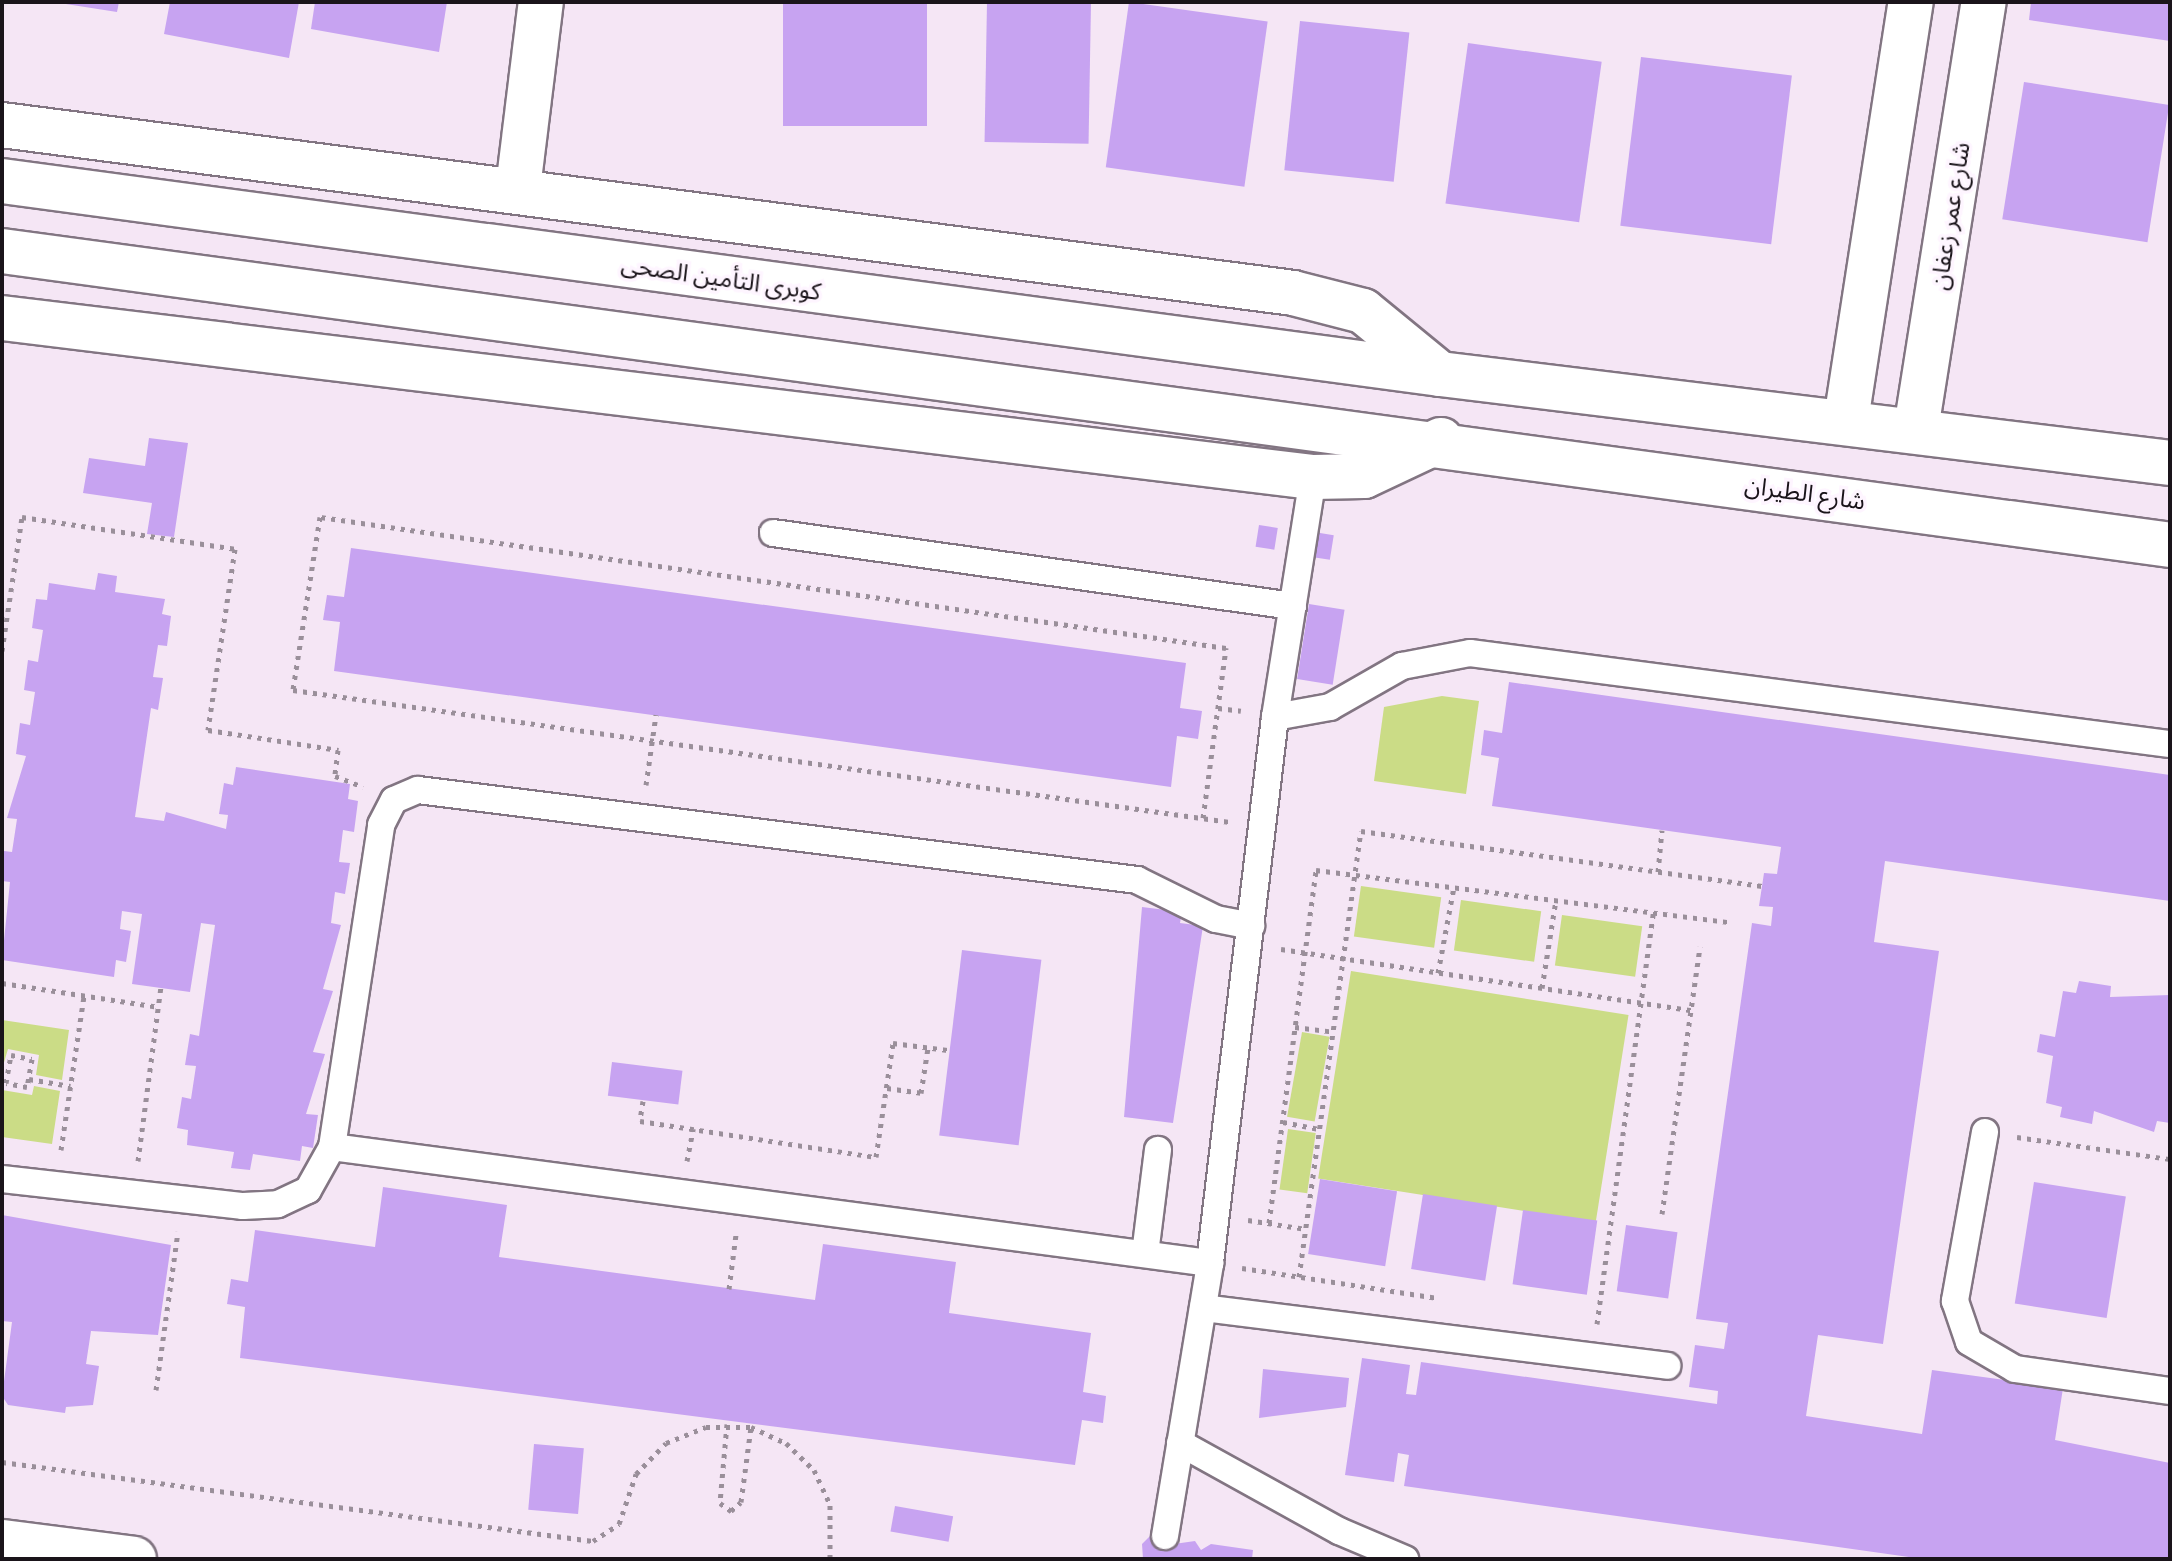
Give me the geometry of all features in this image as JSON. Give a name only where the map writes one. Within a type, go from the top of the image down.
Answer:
[{"type":"main road","points":[[518,188],[541,2]]},
{"type":"main road","points":[[1846,420],[1911,2]]},
{"type":"main road","name":"شارع عمر زعفان","points":[[1916,429],[1984,2]]},
{"type":"main road","points":[[2,125],[518,188],[1336,301],[1393,331],[1440,374],[1846,420],[2170,463]]},
{"type":"main road","name":"كوبرى التأمين الصحى","points":[[2,181],[1440,374]]},
{"type":"main road","points":[[2,251],[1441,440]]},
{"type":"main road","points":[[2,318],[1313,477],[1364,476],[1441,440]]},
{"type":"main road","name":"شارع الطيران","points":[[1441,440],[2170,545]]},
{"type":"main road","points":[[2,1542],[134,1559]]},
{"type":"lane","points":[[1165,1536],[1217,1214],[1275,717],[1313,477]]},
{"type":"lane","points":[[773,533],[1293,606]]},
{"type":"lane","points":[[1275,717],[1330,707],[1402,666],[1470,653],[2170,744]]},
{"type":"lane","points":[[2,1179],[243,1206],[294,1200],[320,1178],[332,1147],[381,825],[394,800],[429,791],[1137,880],[1250,935]]},
{"type":"lane","points":[[1985,1132],[1955,1301],[1969,1342],[2015,1369],[2170,1391]]},
{"type":"lane","points":[[332,1147],[1210,1263]]},
{"type":"lane","points":[[1145,1254],[1158,1150]]},
{"type":"lane","points":[[1203,1308],[1667,1366]]},
{"type":"lane","points":[[1180,1443],[1339,1531],[1405,1559]]},
{"type":"path","points":[[2,651],[22,517],[235,549],[208,730],[338,750],[335,776],[394,800]]},
{"type":"path","points":[[1203,818],[1226,648],[320,517],[293,690],[1262,827]]},
{"type":"path","points":[[647,776],[656,715]]},
{"type":"path","points":[[1658,872],[1662,830]]},
{"type":"path","points":[[1299,1277],[1361,831],[1762,886]]},
{"type":"path","points":[[1269,1223],[1316,870],[1729,922]]},
{"type":"path","points":[[1438,973],[1454,887]]},
{"type":"path","points":[[1542,988],[1556,900]]},
{"type":"path","points":[[1593,1357],[1653,913]]},
{"type":"path","points":[[1250,935],[1306,952],[1691,1010]]},
{"type":"path","points":[[1662,1214],[1700,947]]},
{"type":"path","points":[[2,983],[159,1007]]},
{"type":"path","points":[[133,1194],[161,987]]},
{"type":"path","points":[[46,1149],[60,1151],[84,996]]},
{"type":"path","points":[[1295,1027],[1333,1032]]},
{"type":"path","points":[[643,1101],[640,1121],[876,1157],[893,1043],[948,1050]]},
{"type":"path","points":[[887,1088],[921,1093],[928,1048]]},
{"type":"path","points":[[11,1055],[32,1059],[27,1087],[6,1083],[5,1076],[11,1055]]},
{"type":"path","points":[[29,1079],[70,1086]]},
{"type":"path","points":[[1283,1122],[1320,1129]]},
{"type":"path","points":[[1985,1132],[2170,1159]]},
{"type":"path","points":[[156,1390],[182,1199]]},
{"type":"path","points":[[729,1289],[740,1201]]},
{"type":"path","points":[[1217,1214],[1306,1229]]},
{"type":"path","points":[[1210,1263],[1456,1301]]},
{"type":"path","points":[[1582,1320],[1597,1322]]},
{"type":"path","points":[[727,1424],[720,1503],[731,1511],[741,1502],[751,1427]]},
{"type":"path","points":[[2,1462],[593,1541],[619,1524],[650,1457],[685,1433],[727,1424],[751,1427],[786,1443],[814,1470],[830,1505],[830,1559]]},
{"type":"green space","points":[[1442,696],[1479,701],[1466,794],[1374,781],[1384,707]]},
{"type":"green space","points":[[1361,886],[1441,897],[1434,948],[1354,937]]},
{"type":"green space","points":[[1461,900],[1541,911],[1534,962],[1454,951]]},
{"type":"green space","points":[[1562,915],[1642,926],[1635,977],[1555,966]]},
{"type":"green space","points":[[1351,971],[1629,1015],[1596,1222],[1318,1178]]},
{"type":"green space","points":[[2,1020],[69,1030],[62,1080],[36,1075],[39,1055],[8,1049],[2,1069]]},
{"type":"green space","points":[[1302,1032],[1330,1037],[1315,1122],[1287,1117]]},
{"type":"green space","points":[[34,1086],[60,1091],[52,1144],[2,1137],[2,1090],[32,1095]]},
{"type":"green space","points":[[1288,1129],[1316,1133],[1307,1193],[1280,1189]]},
{"type":"building","points":[[53,2],[119,2],[117,12]]},
{"type":"building","points":[[170,2],[299,2],[289,58],[164,34]]},
{"type":"building","points":[[315,2],[447,2],[439,52],[311,29]]},
{"type":"building","points":[[783,2],[927,2],[927,126],[783,126]]},
{"type":"building","points":[[987,2],[1091,4],[1089,144],[985,142]]},
{"type":"building","points":[[1129,2],[1268,21],[1244,187],[1106,167]]},
{"type":"building","points":[[2031,2],[2170,2],[2170,41],[2029,20]]},
{"type":"building","points":[[1300,21],[1409,32],[1394,182],[1284,170]]},
{"type":"building","points":[[1468,43],[1602,62],[1579,222],[1445,203]]},
{"type":"building","points":[[1641,57],[1792,76],[1771,244],[1620,226]]},
{"type":"building","points":[[2024,82],[2169,105],[2147,242],[2002,219]]},
{"type":"building","points":[[149,438],[188,443],[174,537],[147,534],[152,503],[83,493],[89,458],[145,466]]},
{"type":"building","points":[[1259,525],[1278,528],[1274,550],[1256,547]]},
{"type":"building","points":[[1314,532],[1334,535],[1330,560],[1310,557]]},
{"type":"building","points":[[351,548],[1186,663],[1180,708],[1202,711],[1198,739],[1177,736],[1171,787],[334,671],[340,622],[323,620],[327,595],[344,597]]},
{"type":"building","points":[[98,573],[117,576],[115,592],[165,599],[162,614],[171,616],[167,646],[158,645],[153,677],[163,678],[158,710],[151,708],[135,817],[164,821],[166,812],[226,829],[228,815],[219,814],[224,783],[233,785],[236,767],[350,784],[348,799],[358,801],[354,832],[343,830],[339,862],[350,863],[345,894],[335,892],[331,923],[341,925],[323,989],[333,991],[313,1052],[325,1054],[306,1114],[318,1115],[313,1148],[302,1146],[300,1161],[253,1154],[250,1170],[231,1168],[234,1152],[187,1145],[188,1130],[177,1128],[182,1097],[191,1099],[196,1066],[185,1065],[190,1034],[199,1036],[215,925],[201,923],[190,992],[132,984],[142,914],[122,911],[120,929],[131,931],[126,962],[116,960],[114,977],[2,960],[10,882],[2,881],[2,862],[4,851],[12,852],[17,819],[7,818],[26,756],[16,754],[20,723],[30,725],[35,692],[24,690],[28,660],[38,662],[43,630],[32,628],[36,599],[47,600],[49,583],[95,590]]},
{"type":"building","points":[[1309,604],[1345,610],[1333,685],[1297,679]]},
{"type":"building","points":[[1509,682],[2170,775],[2170,901],[1885,861],[1874,942],[1939,951],[1883,1344],[1818,1335],[1806,1416],[1922,1434],[1932,1370],[2063,1388],[2055,1440],[2170,1463],[2170,1559],[1923,1559],[1404,1486],[1409,1455],[1398,1453],[1394,1482],[1345,1475],[1362,1358],[1410,1365],[1406,1394],[1416,1395],[1421,1362],[1717,1404],[1718,1391],[1689,1387],[1695,1345],[1724,1349],[1728,1323],[1696,1319],[1752,923],[1771,926],[1773,907],[1759,906],[1764,873],[1777,874],[1781,847],[1492,806],[1499,758],[1481,755],[1484,730],[1502,733]]},
{"type":"building","points":[[1142,907],[1182,912],[1180,923],[1203,926],[1173,1123],[1124,1117]]},
{"type":"building","points":[[962,950],[1041,960],[1019,1145],[939,1136]]},
{"type":"building","points":[[2079,981],[2111,986],[2110,997],[2170,995],[2170,1123],[2157,1121],[2154,1132],[2094,1111],[2092,1124],[2060,1117],[2062,1107],[2046,1103],[2053,1056],[2037,1052],[2040,1034],[2055,1037],[2063,991],[2076,993]]},
{"type":"building","points":[[612,1062],[682,1071],[678,1104],[608,1096]]},
{"type":"building","points":[[1320,1179],[1397,1191],[1385,1266],[1308,1254]]},
{"type":"building","points":[[2034,1182],[2126,1197],[2107,1318],[2015,1303]]},
{"type":"building","points":[[383,1187],[507,1205],[499,1257],[815,1300],[823,1244],[956,1262],[949,1313],[1091,1333],[1083,1392],[1106,1396],[1103,1423],[1082,1420],[1075,1465],[240,1358],[245,1307],[227,1304],[231,1279],[248,1282],[255,1230],[375,1247]]},
{"type":"building","points":[[1423,1194],[1497,1206],[1485,1281],[1411,1269]]},
{"type":"building","points":[[1523,1210],[1597,1220],[1587,1295],[1513,1284]]},
{"type":"building","points":[[2,1215],[171,1245],[158,1335],[91,1331],[86,1364],[99,1366],[93,1405],[66,1407],[65,1413],[8,1405],[2,1396],[12,1322],[2,1321]]},
{"type":"building","points":[[1626,1225],[1677,1232],[1668,1299],[1617,1291]]},
{"type":"building","points":[[1263,1369],[1349,1378],[1346,1407],[1259,1418]]},
{"type":"building","points":[[534,1444],[584,1448],[578,1514],[528,1510]]},
{"type":"building","points":[[895,1506],[953,1516],[949,1542],[890,1532]]},
{"type":"building","points":[[1152,1534],[1174,1544],[1195,1541],[1201,1550],[1211,1544],[1253,1550],[1252,1559],[1143,1559],[1142,1544]]}]
